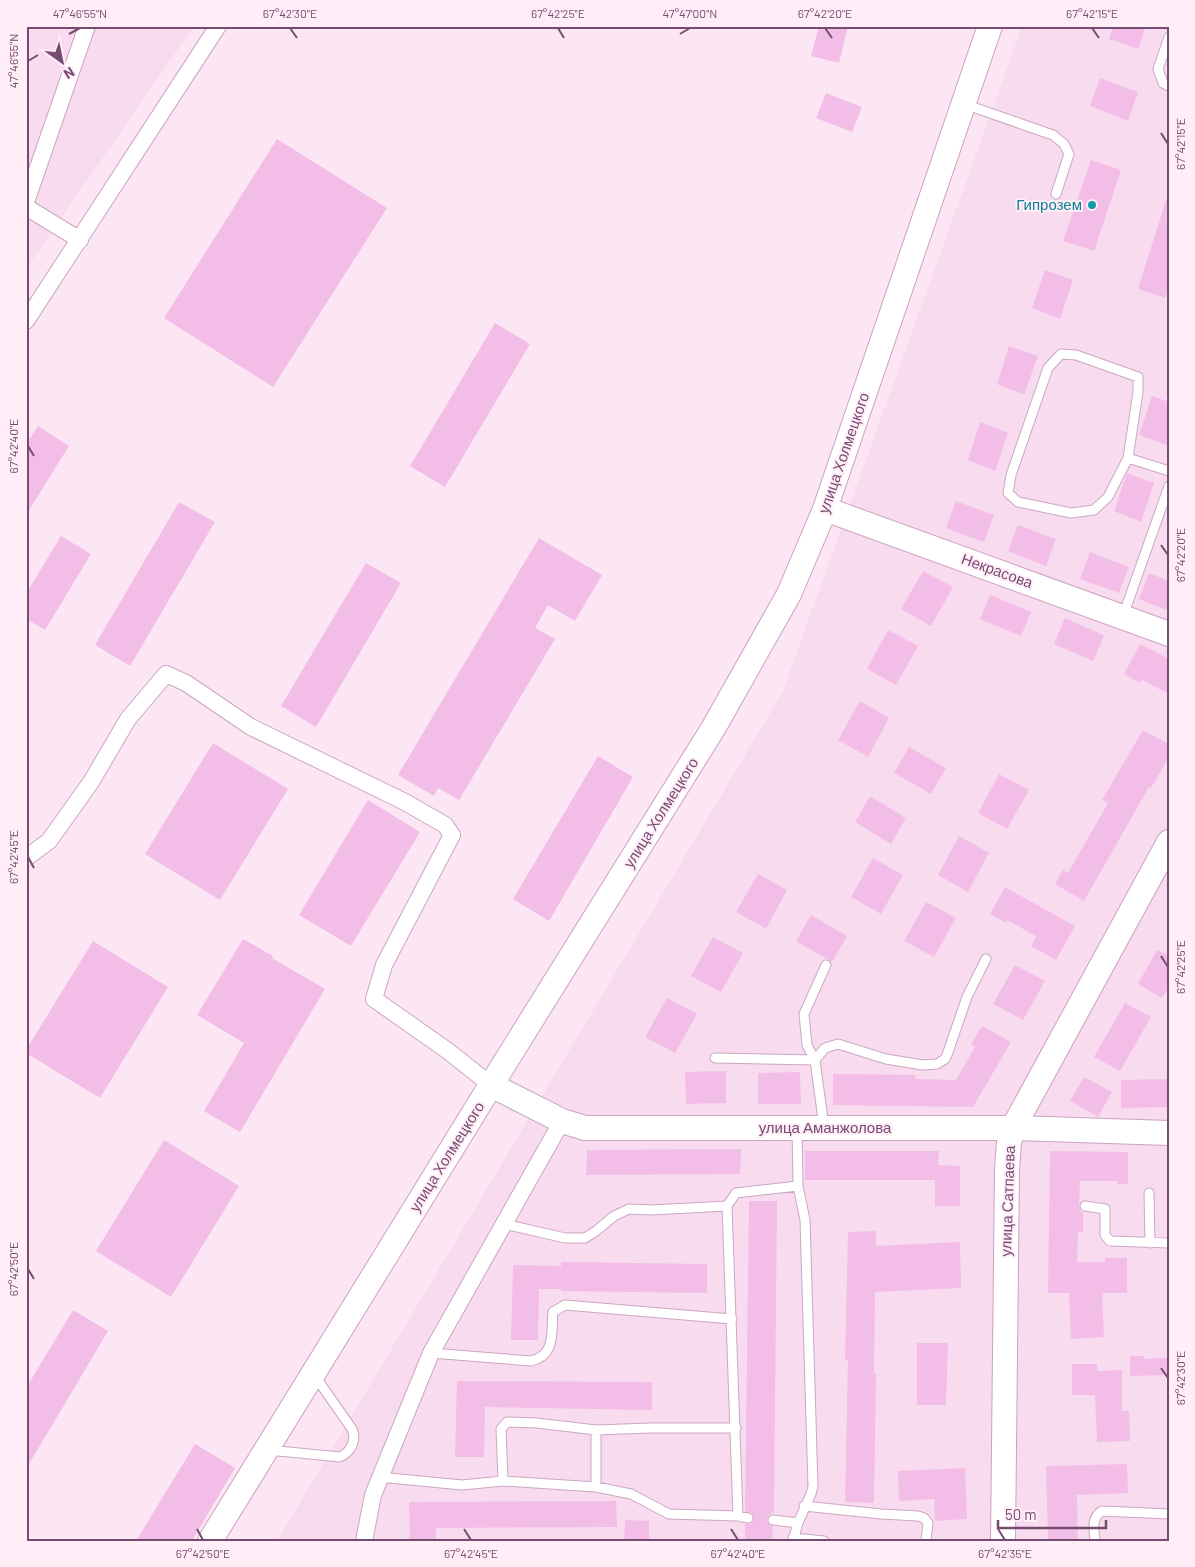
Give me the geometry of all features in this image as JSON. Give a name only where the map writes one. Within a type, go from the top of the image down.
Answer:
[{"type":"street","points":[[26,202],[87,26]]},
{"type":"street","points":[[26,321],[218,26]]},
{"type":"street","name":"улица Холмецкого","points":[[210,1541],[714,728],[789,594],[825,509],[990,26]]},
{"type":"street","points":[[26,207],[80,240]]},
{"type":"street","name":"Некрасова","points":[[825,509],[1169,634]]},
{"type":"street","points":[[26,858],[49,841],[92,782],[128,719],[166,674],[186,683],[251,727],[405,802],[445,825],[452,835],[384,965],[374,999],[448,1051],[491,1085]]},
{"type":"street","name":"улица Сатпаева","points":[[1003,1541],[1006,1168],[1009,1143],[1013,1128],[1169,842]]},
{"type":"street","name":"улица Аманжолова","points":[[491,1085],[562,1121],[585,1128],[1013,1128],[1169,1133]]},
{"type":"street","points":[[364,1541],[372,1495],[431,1352],[562,1121]]},
{"type":"lane","points":[[1169,37],[1158,69],[1163,83],[1169,86]]},
{"type":"lane","points":[[963,104],[1052,135],[1064,144],[1069,154],[1056,194]]},
{"type":"lane","points":[[1061,354],[1076,355],[1138,377],[1138,392],[1128,458],[1108,497],[1094,510],[1071,513],[1018,502],[1008,493],[1011,475],[1048,368],[1061,354]]},
{"type":"lane","points":[[1128,458],[1169,471]]},
{"type":"lane","points":[[1122,617],[1169,486]]},
{"type":"lane","points":[[815,1060],[825,1048],[838,1044],[886,1059],[923,1065],[942,1062],[947,1055],[967,997],[986,959]]},
{"type":"lane","points":[[824,1128],[815,1060],[807,1045],[804,1014],[826,965]]},
{"type":"lane","points":[[715,1058],[815,1060]]},
{"type":"lane","points":[[797,1128],[798,1186],[805,1220],[813,1486],[793,1539],[824,1541]]},
{"type":"lane","points":[[379,1477],[462,1485],[503,1481],[596,1487],[631,1494],[669,1514],[743,1517],[736,1428],[727,1206],[736,1193],[798,1186]]},
{"type":"lane","points":[[1149,1193],[1150,1243]]},
{"type":"lane","points":[[504,1224],[565,1238],[585,1238],[614,1216],[629,1209],[652,1210],[727,1206]]},
{"type":"lane","points":[[1085,1206],[1105,1210],[1105,1234],[1110,1241],[1169,1243]]},
{"type":"lane","points":[[431,1352],[531,1361],[538,1359],[547,1353],[550,1346],[553,1312],[565,1305],[732,1319]]},
{"type":"lane","points":[[266,1450],[340,1456],[346,1453],[354,1442],[355,1438],[352,1429],[314,1374]]},
{"type":"lane","points":[[503,1481],[501,1429],[508,1422],[537,1423],[596,1430],[736,1428]]},
{"type":"lane","points":[[596,1430],[596,1487]]},
{"type":"lane","points":[[804,1506],[918,1516],[924,1518],[928,1523],[926,1541]]},
{"type":"lane","points":[[1094,1541],[1094,1520],[1102,1511],[1169,1514]]},
{"type":"lane","points":[[773,1520],[798,1523]]},
{"type":"shaded area","points":[[26,26],[194,26],[26,269]]},
{"type":"shaded area","points":[[1022,26],[1169,26],[1169,1541],[277,1541],[782,693]]},
{"type":"building","points":[[819,26],[848,26],[839,63],[811,56]]},
{"type":"building","points":[[1113,26],[1146,26],[1138,49],[1109,39]]},
{"type":"building","points":[[1100,78],[1138,92],[1128,121],[1090,106]]},
{"type":"building","points":[[826,93],[862,107],[852,132],[816,118]]},
{"type":"building","points":[[277,139],[387,208],[273,387],[164,318]]},
{"type":"building","name":"Гипрозем","points":[[1091,160],[1121,170],[1094,251],[1063,241]]},
{"type":"building","points":[[1166,200],[1169,200],[1169,287],[1165,298],[1138,289]]},
{"type":"building","points":[[1045,270],[1073,280],[1060,319],[1032,308]]},
{"type":"building","points":[[495,323],[530,344],[445,487],[410,466]]},
{"type":"building","points":[[1009,346],[1038,356],[1024,395],[997,384]]},
{"type":"building","points":[[1152,396],[1169,402],[1169,438],[1166,445],[1139,435]]},
{"type":"building","points":[[980,422],[1008,433],[995,471],[968,460]]},
{"type":"building","points":[[38,426],[69,446],[26,515],[26,444]]},
{"type":"building","points":[[1127,473],[1154,483],[1141,522],[1114,511]]},
{"type":"building","points":[[956,501],[994,515],[984,542],[946,528]]},
{"type":"building","points":[[179,502],[215,522],[130,666],[95,645]]},
{"type":"building","points":[[1018,525],[1056,539],[1046,566],[1008,551]]},
{"type":"building","points":[[61,536],[91,554],[45,630],[26,619],[26,594]]},
{"type":"building","points":[[539,538],[602,575],[575,621],[548,605],[535,628],[555,639],[459,800],[438,788],[434,796],[398,775]]},
{"type":"building","points":[[1090,552],[1129,567],[1119,593],[1080,579]]},
{"type":"building","points":[[366,563],[401,583],[316,727],[281,706]]},
{"type":"building","points":[[923,571],[953,587],[931,626],[901,609]]},
{"type":"building","points":[[1149,573],[1169,581],[1169,611],[1139,599]]},
{"type":"building","points":[[990,595],[1031,612],[1021,636],[980,619]]},
{"type":"building","points":[[1065,618],[1104,636],[1093,661],[1054,644]]},
{"type":"building","points":[[888,630],[918,646],[896,685],[867,669]]},
{"type":"building","points":[[1140,644],[1169,659],[1169,694],[1142,680],[1140,683],[1124,674]]},
{"type":"building","points":[[860,701],[889,718],[868,757],[838,740]]},
{"type":"building","points":[[1143,730],[1169,744],[1169,757],[1151,788],[1149,787],[1084,901],[1055,884],[1063,870],[1068,873],[1108,803],[1102,800]]},
{"type":"building","points":[[213,743],[288,789],[220,900],[145,854]]},
{"type":"building","points":[[909,747],[946,768],[931,794],[894,773]]},
{"type":"building","points":[[598,756],[633,777],[549,921],[513,899]]},
{"type":"building","points":[[999,774],[1029,790],[1007,829],[978,813]]},
{"type":"building","points":[[870,796],[906,818],[891,844],[855,822]]},
{"type":"building","points":[[368,800],[420,832],[351,946],[299,915]]},
{"type":"building","points":[[959,836],[989,853],[968,892],[938,875]]},
{"type":"building","points":[[873,858],[903,875],[881,914],[851,897]]},
{"type":"building","points":[[758,874],[787,890],[766,929],[736,912]]},
{"type":"building","points":[[1005,887],[1075,926],[1056,960],[1031,946],[1036,936],[1007,920],[1006,923],[990,914]]},
{"type":"building","points":[[926,902],[956,918],[934,957],[904,941]]},
{"type":"building","points":[[811,915],[847,936],[832,962],[796,941]]},
{"type":"building","points":[[713,937],[743,953],[721,992],[691,976]]},
{"type":"building","points":[[243,939],[325,989],[240,1132],[204,1111],[244,1043],[197,1015]]},
{"type":"building","points":[[93,941],[168,987],[100,1098],[26,1053],[26,1050]]},
{"type":"building","points":[[1157,950],[1169,956],[1169,986],[1162,998],[1138,984]]},
{"type":"building","points":[[1015,965],[1045,981],[1023,1020],[993,1004]]},
{"type":"building","points":[[667,998],[697,1014],[675,1053],[645,1037]]},
{"type":"building","points":[[1125,1003],[1151,1017],[1120,1071],[1094,1057]]},
{"type":"building","points":[[982,1026],[1011,1042],[973,1107],[833,1105],[833,1074],[915,1075],[915,1079],[956,1080],[975,1047],[971,1044]]},
{"type":"building","points":[[726,1071],[726,1103],[686,1104],[685,1072]]},
{"type":"building","points":[[800,1072],[801,1104],[758,1104],[758,1073]]},
{"type":"building","points":[[1084,1077],[1112,1092],[1098,1117],[1070,1101]]},
{"type":"building","points":[[1169,1079],[1169,1107],[1121,1108],[1121,1080]]},
{"type":"building","points":[[164,1140],[239,1186],[171,1297],[96,1251]]},
{"type":"building","points":[[741,1149],[740,1174],[586,1175],[587,1150]]},
{"type":"building","points":[[805,1151],[939,1151],[938,1165],[960,1166],[960,1206],[935,1206],[935,1180],[805,1180]]},
{"type":"building","points":[[1050,1151],[1128,1152],[1128,1184],[1117,1184],[1117,1181],[1080,1181],[1079,1206],[1080,1211],[1083,1212],[1083,1232],[1078,1232],[1077,1262],[1105,1262],[1105,1258],[1127,1258],[1127,1293],[1102,1293],[1104,1337],[1071,1339],[1069,1293],[1048,1293]]},
{"type":"building","points":[[749,1201],[777,1201],[774,1511],[768,1516],[767,1520],[769,1525],[773,1526],[772,1541],[745,1541],[745,1524],[750,1524],[754,1519],[752,1513],[745,1511]]},
{"type":"building","points":[[876,1231],[876,1246],[960,1242],[961,1288],[875,1292],[874,1503],[845,1502],[848,1360],[845,1360],[848,1232]]},
{"type":"building","points":[[561,1262],[707,1264],[707,1293],[539,1289],[538,1340],[511,1340],[513,1265],[561,1266]]},
{"type":"building","points":[[73,1310],[108,1331],[26,1469],[26,1388]]},
{"type":"building","points":[[917,1343],[948,1343],[946,1405],[917,1405]]},
{"type":"building","points":[[1130,1356],[1143,1356],[1144,1359],[1169,1358],[1169,1375],[1130,1376]]},
{"type":"building","points":[[1072,1364],[1097,1364],[1097,1371],[1122,1370],[1122,1411],[1129,1411],[1130,1441],[1097,1442],[1095,1395],[1072,1395]]},
{"type":"building","points":[[457,1381],[652,1382],[652,1410],[485,1407],[484,1457],[455,1457]]},
{"type":"building","points":[[195,1444],[235,1468],[192,1541],[136,1541]]},
{"type":"building","points":[[1127,1464],[1128,1493],[1077,1495],[1078,1541],[1048,1541],[1046,1466]]},
{"type":"building","points":[[965,1468],[967,1519],[935,1521],[934,1499],[899,1501],[898,1471]]},
{"type":"building","points":[[616,1501],[617,1527],[436,1528],[436,1541],[410,1541],[409,1502]]},
{"type":"building","points":[[625,1520],[649,1521],[649,1541],[624,1541]]},
{"type":"place","name":"Гипрозем","points":[[1092,205]]}]
